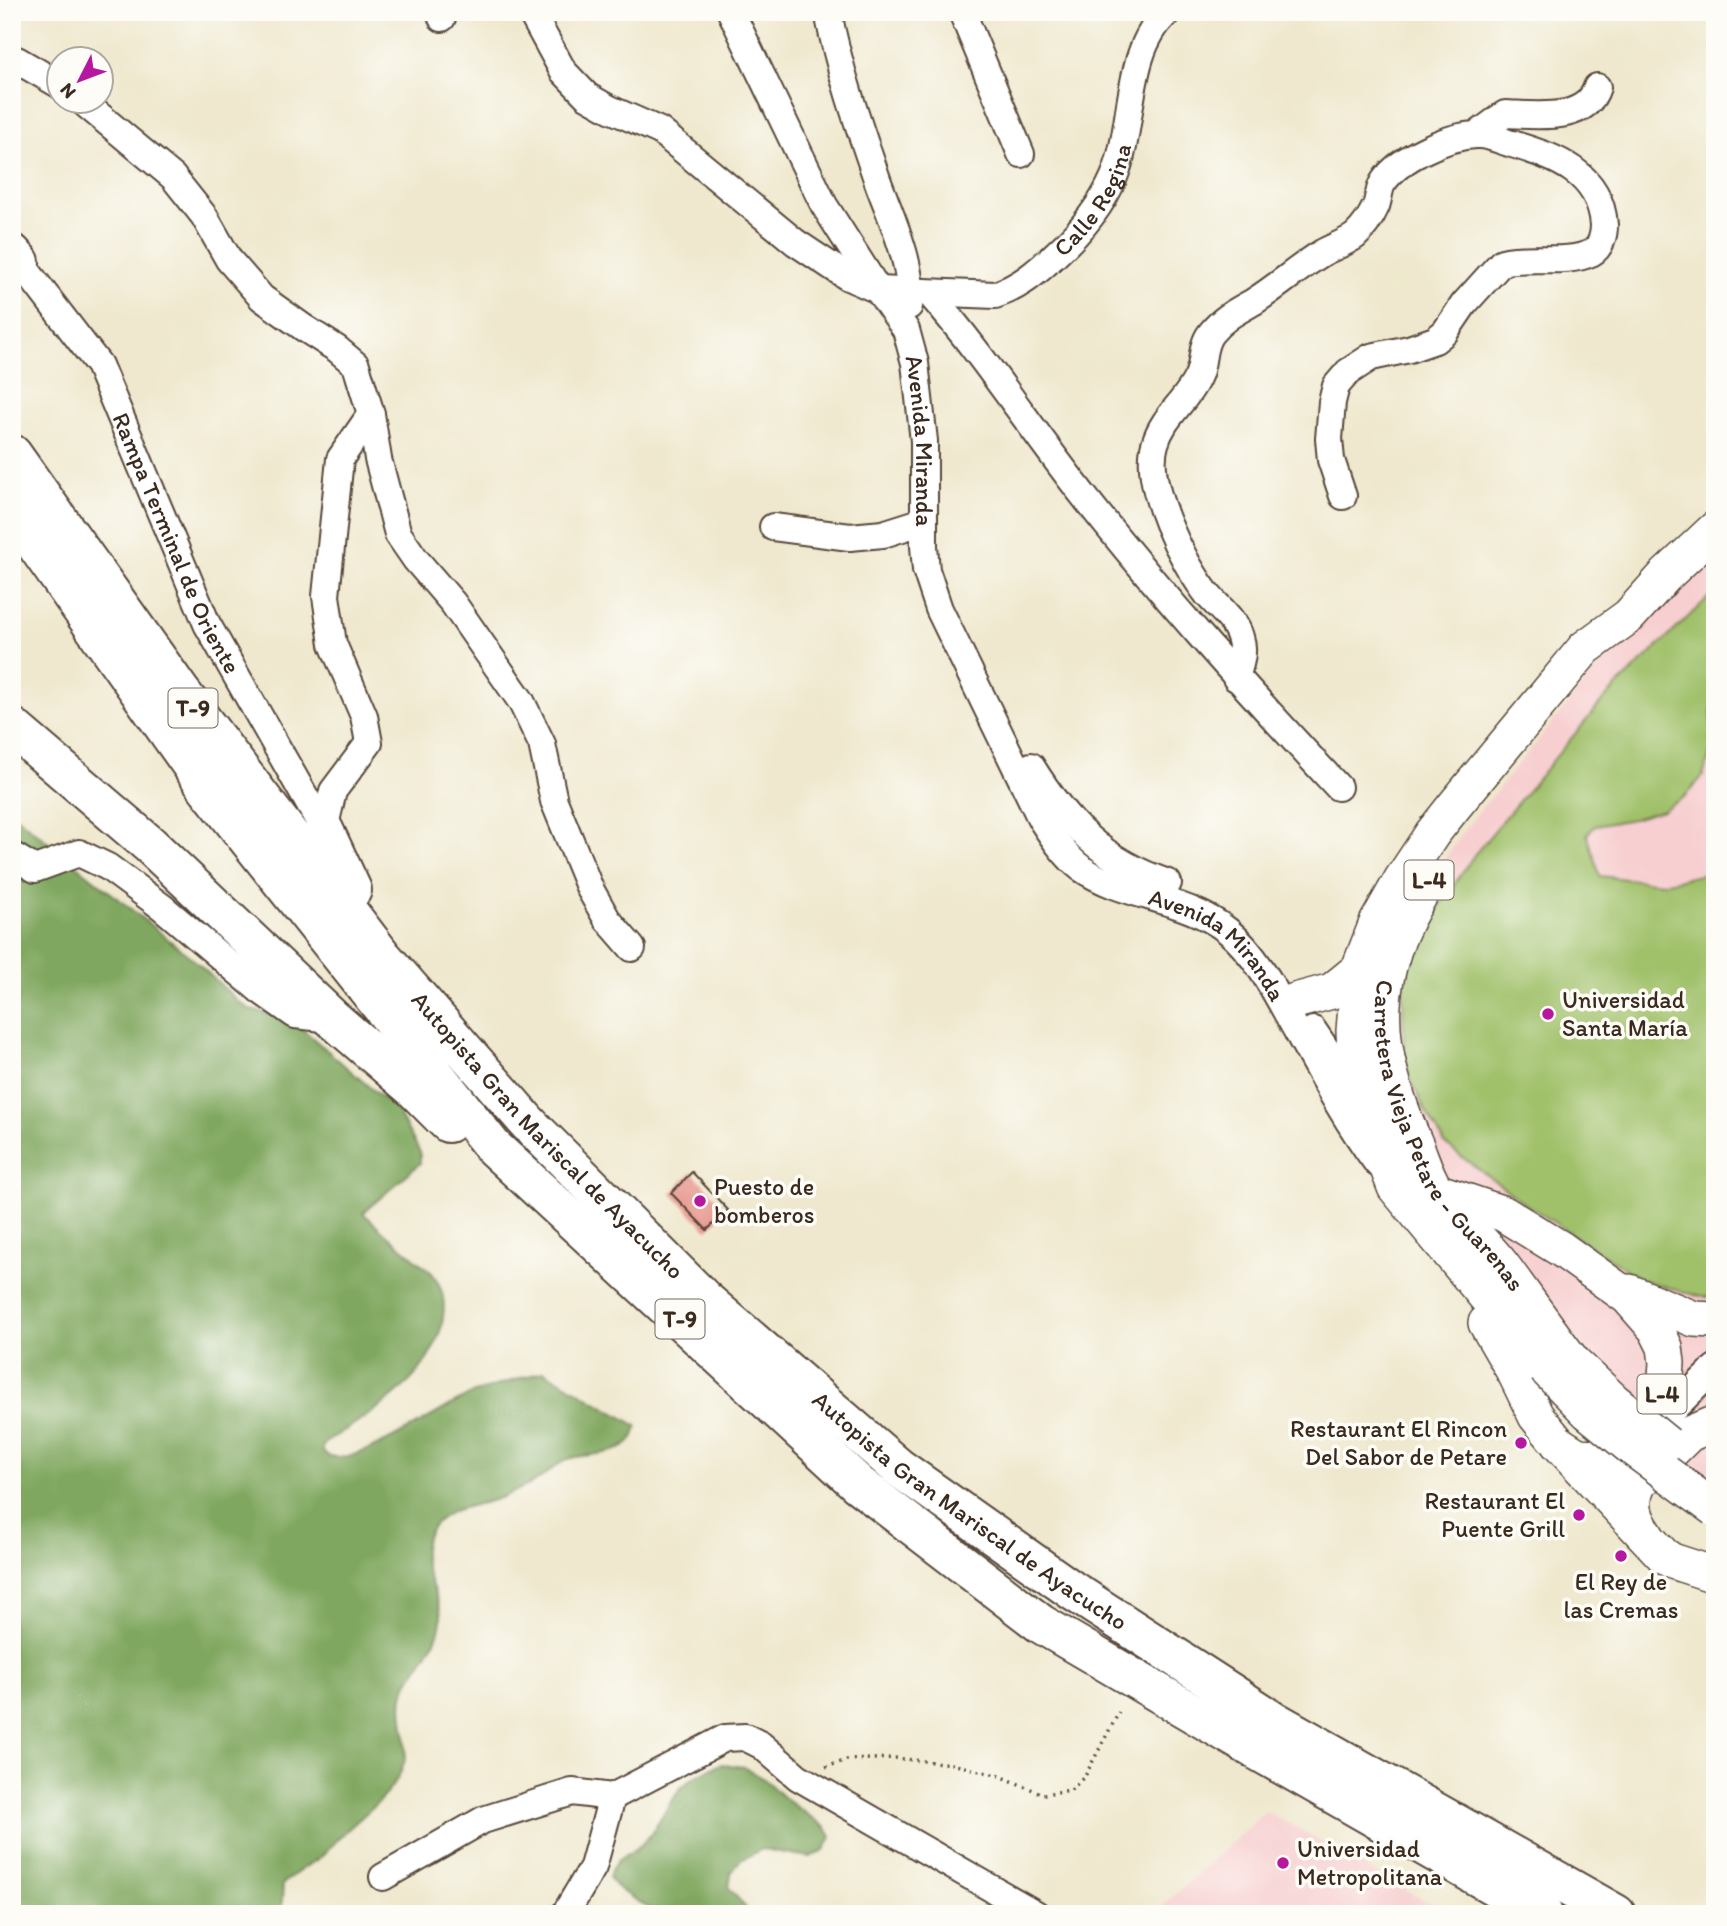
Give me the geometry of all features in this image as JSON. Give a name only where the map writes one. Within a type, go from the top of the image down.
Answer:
[{"type":"highway","name":"Autopista Gran Mariscal de Ayacucho","points":[[12,454],[180,691],[382,956],[528,1123],[694,1289],[900,1468],[1073,1591],[1273,1720],[1616,1914]]},
{"type":"highway","name":"Autopista Gran Mariscal de Ayacucho","points":[[12,511],[208,789],[493,1147],[858,1484],[1041,1624],[1543,1914]]},
{"type":"highway","points":[[12,727],[150,845],[333,1018],[414,1089],[498,1172],[589,1235]]},
{"type":"highway","points":[[324,830],[382,956]]},
{"type":"main road","name":"Carretera Vieja Petare - Guarenas","points":[[1715,528],[1665,576],[1629,616],[1585,648],[1432,834],[1377,923],[1359,969],[1354,1031],[1356,1072],[1363,1103],[1395,1187],[1444,1246],[1559,1365],[1715,1480]]},
{"type":"main road","name":"Carretera Vieja Petare - Guarenas","points":[[1629,616],[1604,660],[1467,826],[1413,905],[1390,960],[1382,1001],[1384,1049],[1396,1098],[1436,1191],[1502,1266],[1588,1412],[1715,1509]]},
{"type":"main road","points":[[1295,1001],[1332,991],[1359,969]]},
{"type":"main road","points":[[1363,1103],[1436,1191]]},
{"type":"main road","name":"L-4","points":[[1436,1191],[1504,1213],[1609,1283],[1643,1313],[1656,1329],[1664,1347],[1667,1376],[1659,1405],[1597,1457],[1578,1456],[1559,1444]]},
{"type":"main road","name":"L-4","points":[[1444,1246],[1536,1416],[1559,1444],[1615,1483],[1655,1547]]},
{"type":"main road","name":"L-4","points":[[1609,1283],[1694,1319],[1715,1320]]},
{"type":"main road","name":"L-4","points":[[1715,1423],[1689,1434],[1640,1483],[1635,1491],[1633,1508],[1636,1520],[1655,1547],[1672,1561],[1715,1575]]},
{"type":"street","points":[[531,12],[563,71],[587,96],[660,131],[795,242],[846,276],[878,290]]},
{"type":"street","name":"Avenida Miranda","points":[[731,12],[824,205],[906,330],[915,363],[924,441],[926,570],[939,610],[1041,819],[1053,838],[1078,866],[1093,876],[1189,909],[1227,930],[1243,946],[1262,970],[1349,1124],[1395,1187]]},
{"type":"street","name":"Avenida Miranda","points":[[828,12],[846,83],[920,292],[906,330]]},
{"type":"street","points":[[962,12],[1021,154]]},
{"type":"street","name":"Calle Regina","points":[[878,290],[995,295],[1011,290],[1030,279],[1074,237],[1088,221],[1114,177],[1136,74],[1148,36],[1157,21],[1168,12]]},
{"type":"street","points":[[17,60],[46,77]]},
{"type":"street","points":[[1236,678],[1242,656],[1240,637],[1229,618],[1190,568],[1173,536],[1152,467],[1154,444],[1171,411],[1198,376],[1203,345],[1230,314],[1254,302],[1324,252],[1352,238],[1364,227],[1376,206],[1383,182],[1427,146],[1478,134],[1505,114],[1535,115],[1575,110],[1588,103],[1597,87]]},
{"type":"street","points":[[100,116],[173,177],[204,216],[229,260],[262,298],[356,365],[371,414],[381,469],[398,534],[416,560],[453,603],[521,701],[542,744],[554,801],[590,888],[607,919],[632,948]]},
{"type":"street","points":[[1343,496],[1331,460],[1329,439],[1336,386],[1348,372],[1371,357],[1435,340],[1445,332],[1464,304],[1502,262],[1591,253],[1601,242],[1604,222],[1587,181],[1574,170],[1547,155],[1478,134]]},
{"type":"street","name":"Rampa Terminal de Oriente","points":[[15,258],[99,365],[207,624],[324,830]]},
{"type":"street","points":[[920,292],[963,332],[1096,511],[1236,678],[1338,787]]},
{"type":"street","points":[[324,830],[332,791],[369,743],[363,716],[333,644],[326,596],[340,459],[371,414]]},
{"type":"street","points":[[773,527],[850,537],[883,534],[924,521]]},
{"type":"street","name":"Avenida Miranda","points":[[1005,744],[1031,766],[1068,820],[1109,856],[1140,874],[1193,892],[1221,907],[1241,922],[1262,946],[1363,1103]]},
{"type":"street","points":[[12,855],[35,869],[79,853],[108,867],[162,907],[261,991],[295,1015],[333,1018]]},
{"type":"street","points":[[1615,1483],[1617,1464],[1715,1368]]},
{"type":"street","points":[[383,1877],[483,1820],[572,1792],[612,1797],[725,1738],[745,1737],[761,1745],[798,1776],[1036,1914]]},
{"type":"street","points":[[565,1914],[593,1867],[612,1797]]},
{"type":"path","points":[[798,1776],[847,1760],[895,1758],[952,1764],[1000,1776],[1043,1794],[1071,1790],[1085,1776],[1119,1712]]},
{"type":"shaded area","name":"Universidad Santa María","points":[[1715,529],[1715,1480],[1650,1431],[1409,1128],[1384,1049],[1430,880],[1467,826],[1604,660],[1629,616]]},
{"type":"shaded area","name":"Universidad Metropolitana","points":[[1266,1811],[1448,1914],[1154,1914]]},
{"type":"green space","name":"Universidad Santa María","points":[[1715,591],[1715,685],[1711,712],[1711,751],[1703,776],[1684,797],[1663,810],[1595,826],[1587,834],[1600,876],[1662,883],[1715,872],[1715,1297],[1701,1297],[1641,1279],[1523,1202],[1446,1145],[1410,1079],[1404,1048],[1403,999],[1406,973],[1416,951],[1438,909],[1474,855],[1605,698]]},
{"type":"green space","points":[[12,813],[194,960],[238,1001],[251,1010],[281,1016],[300,1027],[397,1111],[420,1152],[420,1163],[363,1213],[435,1277],[444,1302],[441,1328],[434,1348],[410,1381],[378,1408],[326,1442],[323,1452],[335,1457],[373,1448],[472,1394],[544,1371],[637,1426],[634,1436],[620,1449],[566,1460],[531,1484],[492,1501],[451,1512],[434,1524],[424,1545],[424,1555],[425,1566],[439,1606],[440,1626],[433,1645],[410,1679],[403,1696],[406,1746],[399,1777],[376,1805],[322,1856],[283,1884],[281,1914],[12,1914]]},
{"type":"green space","points":[[721,1764],[744,1767],[764,1779],[783,1797],[826,1828],[831,1837],[823,1852],[809,1857],[762,1849],[741,1860],[731,1873],[729,1888],[751,1914],[656,1914],[618,1889],[609,1877],[611,1870],[619,1860],[646,1840],[683,1786],[701,1773]]},
{"type":"green space","points":[[992,1903],[1014,1914],[971,1914]]},
{"type":"building","name":"Puesto de bomberos","points":[[692,1172],[728,1210],[707,1230],[671,1193]]},
{"type":"place","name":"Universidad Santa María","points":[[1548,1014]]},
{"type":"place","name":"Puesto de bomberos","points":[[700,1201]]},
{"type":"place","name":"Restaurant El Rincon Del Sabor de Petare","points":[[1521,1443]]},
{"type":"place","name":"Restaurant El Puente Grill","points":[[1579,1515]]},
{"type":"place","name":"El Rey de las Cremas","points":[[1621,1556]]},
{"type":"place","name":"Universidad Metropolitana","points":[[1283,1863]]}]
